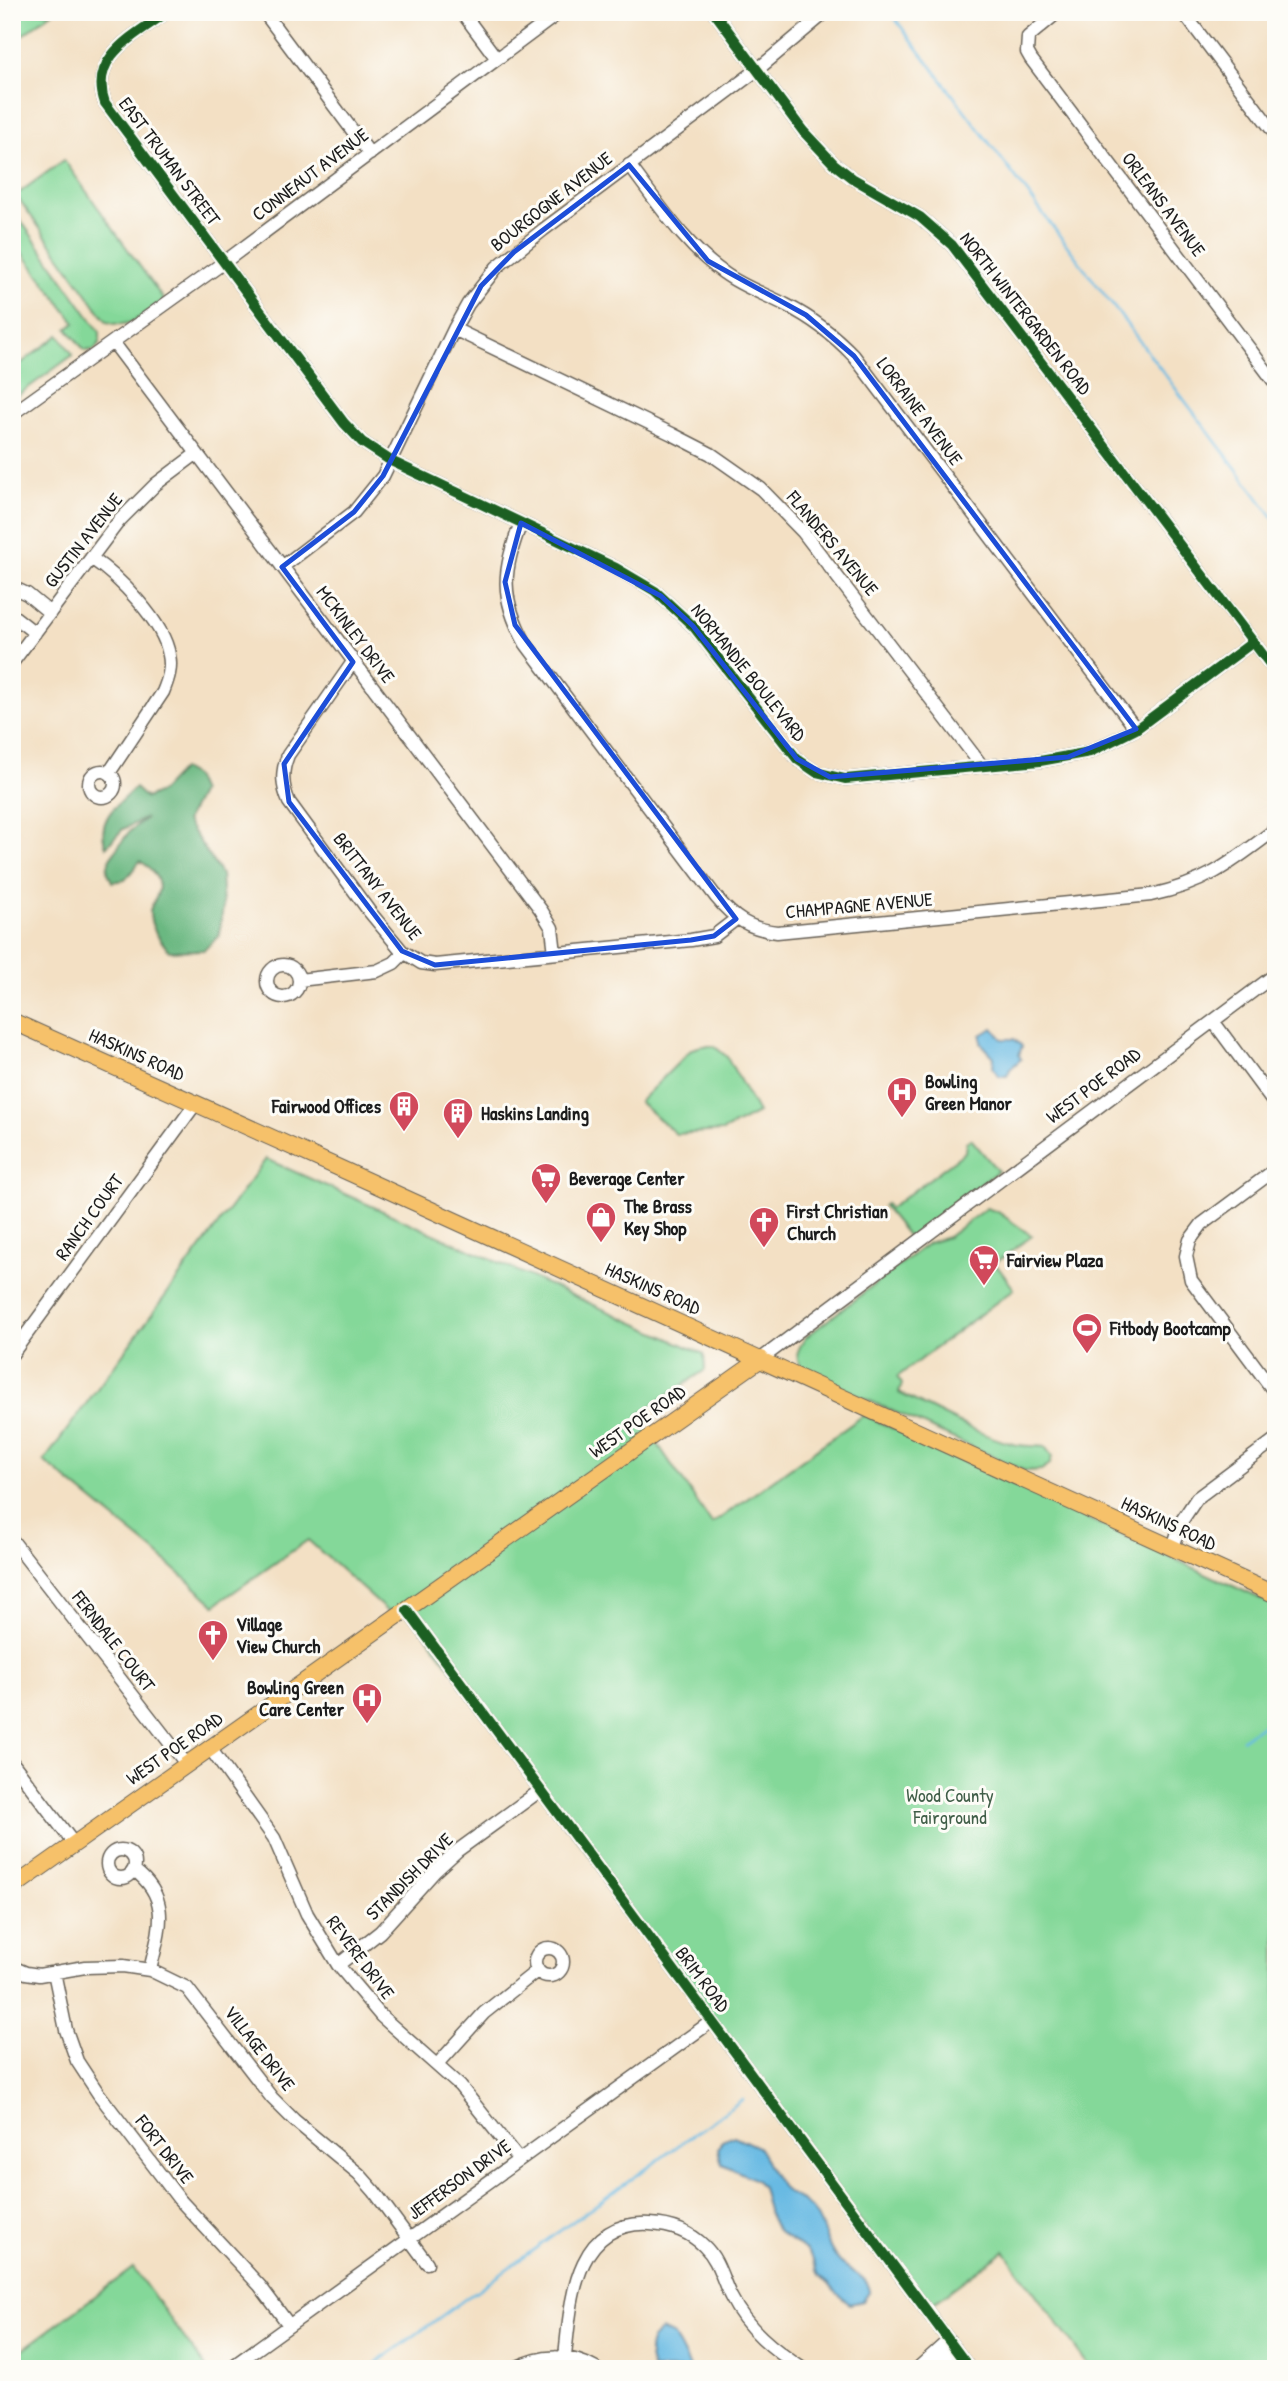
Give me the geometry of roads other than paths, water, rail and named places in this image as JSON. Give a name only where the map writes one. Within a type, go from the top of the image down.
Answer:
[{"type":"main road","name":"HASKINS ROAD","points":[[12,1021],[1276,1595]]},
{"type":"main road","name":"WEST POE ROAD","points":[[12,1888],[761,1359]]},
{"type":"street","name":"EAST TRUMAN STREET","points":[[167,12],[120,46],[109,58],[101,76],[102,95],[109,111],[223,263]]},
{"type":"street","points":[[264,12],[370,154]]},
{"type":"street","points":[[462,12],[497,59]]},
{"type":"street","name":"CONNEAUT AVENUE","points":[[12,414],[223,263],[560,12]]},
{"type":"street","name":"NORTH WINTERGARDEN ROAD","points":[[714,12],[806,135],[834,164],[852,178],[920,216],[952,244],[1276,672]]},
{"type":"street","name":"BOURGOGNE AVENUE","points":[[282,568],[354,512],[370,495],[391,461],[454,329],[468,304],[497,267],[757,69],[826,12]]},
{"type":"street","name":"ORLEANS AVENUE","points":[[1058,12],[1028,37],[1026,44],[1031,59],[1276,384]]},
{"type":"street","points":[[1184,12],[1276,135]]},
{"type":"street","name":"LORRAINE AVENUE","points":[[629,165],[673,224],[708,261],[745,286],[806,315],[825,328],[854,356],[1136,729]]},
{"type":"street","name":"NORMANDIE BOULEVARD","points":[[223,263],[362,442],[391,461],[636,579],[678,610],[712,649],[786,748],[809,768],[830,777],[845,779],[1050,760],[1090,752],[1136,729],[1253,642]]},
{"type":"street","name":"FLANDERS AVENUE","points":[[454,329],[711,454],[761,489],[803,532],[982,766]]},
{"type":"street","name":"MCKINLEY DRIVE","points":[[113,342],[541,910],[552,928],[555,953]]},
{"type":"street","name":"GUSTIN AVENUE","points":[[12,663],[119,521],[140,499],[196,454]]},
{"type":"street","name":"CHAMPAGNE AVENUE","points":[[521,523],[510,552],[505,582],[515,625],[539,663],[716,897],[736,919],[748,926],[778,932],[1173,891],[1208,877],[1276,829]]},
{"type":"street","points":[[91,558],[119,579],[136,599],[164,638],[170,661],[169,677],[163,692],[109,773]]},
{"type":"street","points":[[12,587],[27,594],[50,613]]},
{"type":"street","points":[[12,615],[36,633]]},
{"type":"street","name":"BRITTANY AVENUE","points":[[353,662],[288,755],[282,772],[283,783],[289,802],[369,911],[404,953],[421,963],[435,965],[706,938],[721,932],[736,919]]},
{"type":"street","points":[[299,980],[377,971],[394,963],[404,953]]},
{"type":"street","name":"WEST POE ROAD","points":[[761,1359],[1276,974]]},
{"type":"street","points":[[1213,1021],[1276,1106]]},
{"type":"street","name":"RANCH COURT","points":[[12,1354],[196,1103]]},
{"type":"street","points":[[1276,1169],[1202,1224],[1190,1240],[1186,1256],[1191,1280],[1276,1394]]},
{"type":"street","points":[[1173,1548],[1181,1521],[1197,1498],[1276,1439]]},
{"type":"street","name":"FERNDALE COURT","points":[[12,1540],[187,1765]]},
{"type":"street","name":"BRIM ROAD","points":[[407,1610],[970,2369]]},
{"type":"street","name":"REVERE DRIVE","points":[[210,1748],[274,1838],[307,1914],[338,1965],[381,2016],[475,2102],[519,2161]]},
{"type":"street","points":[[12,1762],[74,1844]]},
{"type":"street","name":"STANDISH DRIVE","points":[[338,1965],[380,1932],[435,1871],[457,1851],[541,1790]]},
{"type":"street","points":[[134,1870],[157,1896],[162,1912],[150,1970]]},
{"type":"street","name":"VILLAGE DRIVE","points":[[12,1967],[39,1975],[107,1966],[150,1970],[181,1984],[195,1996],[272,2098],[359,2174],[374,2191],[427,2263]]},
{"type":"street","points":[[437,2066],[484,2013],[538,1970]]},
{"type":"street","name":"FORT DRIVE","points":[[54,1972],[66,2030],[77,2061],[98,2093],[179,2199],[241,2263],[289,2325]]},
{"type":"street","name":"JEFFERSON DRIVE","points":[[229,2369],[712,2021]]},
{"type":"street","points":[[565,2356],[573,2291],[587,2255],[609,2234],[630,2225],[645,2224],[672,2227],[692,2236],[704,2246],[713,2257],[730,2296],[747,2322],[768,2344],[803,2369]]},
{"type":"street","points":[[917,2369],[952,2344]]},
{"type":"street","points":[[931,2369],[952,2344]]},
{"type":"street","points":[[513,2369],[549,2356],[565,2356],[596,2369]]},
{"type":"water","points":[[993,1028],[1002,1039],[1014,1039],[1022,1046],[1019,1055],[1021,1059],[1010,1069],[1007,1076],[999,1076],[993,1067],[994,1057],[981,1043],[981,1035]]},
{"type":"water","points":[[734,2136],[758,2147],[780,2185],[814,2212],[835,2256],[843,2265],[862,2277],[868,2286],[870,2291],[863,2301],[850,2304],[843,2299],[818,2273],[806,2250],[777,2231],[762,2187],[756,2180],[722,2164],[718,2149],[722,2141]]},
{"type":"water","points":[[661,2330],[674,2336],[691,2369],[652,2369],[649,2347]]},
{"type":"waterway","points":[[890,12],[1276,521]]},
{"type":"waterway","points":[[1242,1739],[1276,1715]]},
{"type":"waterway","points":[[368,2369],[743,2099]]},
{"type":"place","name":"Bowling Green Manor","points":[[902,1119]]},
{"type":"place","name":"Fairwood Offices","points":[[404,1133]]},
{"type":"place","name":"Haskins Landing","points":[[458,1140]]},
{"type":"place","name":"Beverage Center","points":[[546,1205]]},
{"type":"place","name":"The Brass Key Shop","points":[[601,1244]]},
{"type":"place","name":"First Christian Church","points":[[764,1249]]},
{"type":"place","name":"Fairview Plaza","points":[[984,1287]]},
{"type":"place","name":"Fitbody Bootcamp","points":[[1087,1355]]},
{"type":"place","name":"Village View Church","points":[[213,1662]]},
{"type":"place","name":"Bowling Green Care Center","points":[[367,1725]]},
{"type":"park label","name":"Wood County Fairground","points":[[950,1806]]}]
